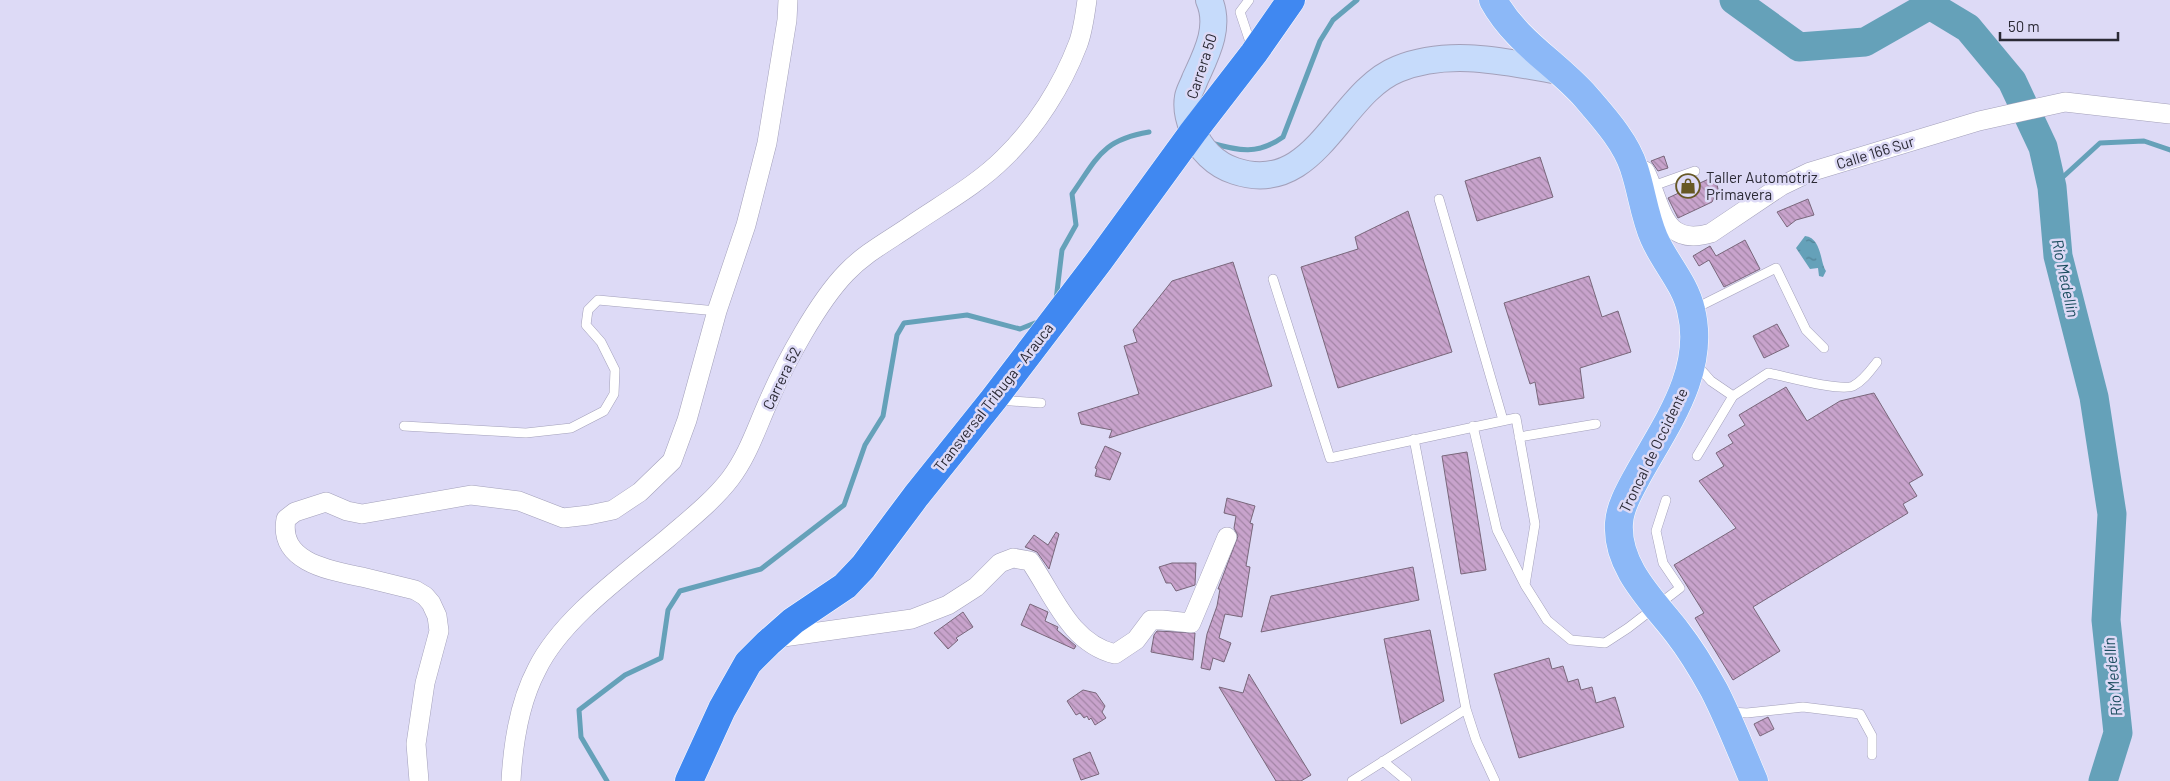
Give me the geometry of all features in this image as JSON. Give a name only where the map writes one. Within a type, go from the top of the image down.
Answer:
[{"type":"highway","name":"Transversal Tribuga - Arauca","points":[[689,781],[722,709],[748,663],[768,642],[776,638],[793,621],[845,586],[863,567],[1099,260],[1254,53],[1291,0]]},
{"type":"main road","name":"Carrera 50","points":[[1193,132],[1188,113],[1188,96],[1207,52],[1214,28],[1212,7],[1209,0]]},
{"type":"main road","name":"Troncal de Occidente","points":[[1493,0],[1518,36],[1585,95],[1609,124],[1633,166],[1643,207],[1654,238],[1681,284],[1691,310],[1694,326],[1693,361],[1680,400],[1634,483],[1622,510],[1619,524],[1626,561],[1641,587],[1691,652],[1714,690],[1754,781]]},
{"type":"main road","points":[[1193,132],[1205,152],[1216,162],[1228,169],[1243,174],[1263,176],[1281,172],[1299,163],[1336,127],[1366,92],[1395,70],[1412,63],[1453,58],[1492,59],[1559,71]]},
{"type":"street","points":[[419,781],[416,744],[425,683],[439,631],[438,616],[425,596],[415,590],[336,573],[309,562],[295,552],[288,543],[284,530],[286,519],[295,512],[326,502],[347,511],[362,514],[471,495],[519,501],[563,518],[589,515],[613,510],[640,492],[672,461],[687,420],[717,310],[746,225],[766,142],[787,20],[788,0]]},
{"type":"street","name":"Carrera 52","points":[[511,781],[519,717],[537,668],[557,637],[595,599],[694,516],[730,480],[750,448],[769,399],[788,360],[818,311],[844,275],[868,253],[971,185],[1004,158],[1028,131],[1057,90],[1079,42],[1087,0]]},
{"type":"street","name":"Calle 166 Sur","points":[[1626,151],[1645,171],[1665,219],[1673,231],[1686,237],[1698,237],[1711,233],[1781,186],[1810,172],[1979,121],[2065,102],[2170,114]]},
{"type":"street","points":[[776,638],[912,619],[948,605],[976,587],[1000,563],[1013,558],[1030,561],[1075,631],[1101,650],[1115,654],[1124,650],[1136,640],[1151,620],[1199,624],[1227,537]]},
{"type":"lane","points":[[1249,0],[1240,12],[1254,53]]},
{"type":"lane","points":[[1652,186],[1695,170]]},
{"type":"lane","points":[[1439,199],[1503,420]]},
{"type":"lane","points":[[1691,310],[1776,268],[1806,330],[1824,348]]},
{"type":"lane","points":[[1273,279],[1330,458],[1516,418],[1535,524],[1524,585]]},
{"type":"lane","points":[[404,426],[526,433],[570,428],[604,411],[614,394],[615,370],[601,342],[586,325],[588,310],[598,300],[717,310]]},
{"type":"lane","points":[[1693,361],[1711,381],[1733,396]]},
{"type":"lane","points":[[1697,456],[1733,396],[1768,373],[1832,387],[1851,387],[1864,378],[1877,362]]},
{"type":"lane","points":[[993,400],[1041,404]]},
{"type":"lane","points":[[1519,437],[1596,424]]},
{"type":"lane","points":[[1473,426],[1497,530],[1524,585],[1547,620],[1571,640],[1605,643],[1680,588],[1663,563],[1656,530],[1666,500]]},
{"type":"lane","points":[[1414,439],[1466,708],[1476,740],[1495,781]]},
{"type":"lane","points":[[1352,781],[1466,708]]},
{"type":"lane","points":[[1724,712],[1747,713],[1803,708],[1860,714],[1872,736],[1872,755]]},
{"type":"lane","points":[[1383,761],[1407,781]]},
{"type":"water","points":[[1805,236],[1815,241],[1818,246],[1826,271],[1823,277],[1819,276],[1818,268],[1810,269],[1796,248]]},
{"type":"building","points":[[1664,156],[1668,168],[1658,171],[1651,161]]},
{"type":"building","points":[[1540,157],[1553,197],[1477,221],[1465,181]]},
{"type":"building","points":[[1715,176],[1718,189],[1712,202],[1678,218],[1668,198]]},
{"type":"building","points":[[1808,199],[1814,215],[1796,220],[1787,227],[1777,212]]},
{"type":"building","points":[[1408,211],[1452,352],[1338,388],[1301,267],[1358,249],[1355,237]]},
{"type":"building","points":[[1745,240],[1760,269],[1724,287],[1709,260],[1699,266],[1693,256],[1710,246],[1716,256]]},
{"type":"building","points":[[1233,262],[1272,386],[1109,438],[1112,430],[1081,424],[1078,413],[1139,394],[1124,346],[1137,342],[1133,330],[1172,281]]},
{"type":"building","points":[[1589,276],[1602,317],[1618,311],[1631,352],[1580,368],[1584,398],[1539,405],[1535,382],[1530,384],[1504,303]]},
{"type":"building","points":[[1777,324],[1789,346],[1764,358],[1753,336]]},
{"type":"building","points":[[1786,387],[1807,421],[1840,401],[1874,393],[1923,475],[1909,483],[1917,496],[1903,504],[1908,513],[1753,607],[1780,651],[1733,680],[1695,618],[1704,613],[1674,565],[1736,528],[1699,481],[1724,466],[1716,453],[1733,443],[1728,435],[1745,425],[1739,415]]},
{"type":"building","points":[[1105,446],[1121,453],[1110,480],[1095,476],[1097,469],[1095,468]]},
{"type":"building","points":[[1467,452],[1486,570],[1461,574],[1442,456]]},
{"type":"building","points":[[1227,498],[1255,506],[1250,523],[1253,524],[1246,566],[1250,567],[1242,617],[1225,614],[1219,638],[1231,643],[1224,662],[1213,658],[1210,670],[1201,668],[1207,634],[1217,606],[1220,589],[1218,589],[1238,536],[1234,528],[1236,516],[1224,513]]},
{"type":"building","points":[[1056,532],[1059,534],[1049,569],[1037,552],[1025,547],[1034,535],[1048,545]]},
{"type":"building","points":[[1172,563],[1196,563],[1195,585],[1176,591],[1171,583],[1166,583],[1159,567]]},
{"type":"building","points":[[1413,567],[1419,600],[1261,632],[1271,596]]},
{"type":"building","points":[[1030,604],[1048,612],[1045,621],[1058,627],[1057,630],[1076,646],[1074,649],[1021,625]]},
{"type":"building","points":[[963,612],[973,627],[956,638],[958,640],[948,649],[934,633]]},
{"type":"building","points":[[1430,630],[1444,701],[1401,724],[1384,639]]},
{"type":"building","points":[[1157,631],[1195,633],[1193,660],[1151,652],[1154,635]]},
{"type":"building","points":[[1549,658],[1552,669],[1563,666],[1568,682],[1578,679],[1581,690],[1592,687],[1596,703],[1615,697],[1624,727],[1519,758],[1494,674]]},
{"type":"building","points":[[1249,674],[1311,775],[1301,781],[1276,781],[1219,687],[1243,693]]},
{"type":"building","points":[[1083,690],[1096,693],[1105,706],[1102,712],[1106,718],[1095,725],[1091,718],[1089,720],[1087,716],[1084,718],[1080,713],[1076,715],[1067,701]]},
{"type":"building","points":[[1768,717],[1774,729],[1760,736],[1754,724]]},
{"type":"building","points":[[1090,752],[1099,774],[1081,780],[1073,759]]},
{"type":"waterway","points":[[1211,143],[1248,150],[1265,147],[1283,137],[1320,41],[1333,20],[1357,0]]},
{"type":"waterway","name":"Río Medellín","points":[[1734,0],[1799,47],[1865,42],[1930,5],[1968,28],[2012,81],[2043,147],[2052,187],[2058,256],[2094,397],[2112,514],[2106,620],[2118,733],[2103,781]]},
{"type":"waterway","points":[[1056,300],[1062,250],[1076,225],[1072,194],[1095,160],[1111,145],[1133,135],[1149,132]]},
{"type":"waterway","points":[[2052,187],[2100,143],[2144,141],[2170,150]]},
{"type":"waterway","points":[[607,781],[581,737],[579,710],[625,675],[661,658],[668,610],[680,591],[761,569],[844,505],[865,445],[883,416],[897,335],[904,323],[967,315],[1020,329],[1040,321]]},
{"type":"place","name":"Taller Automotriz Primavera","points":[[1688,186]]}]
